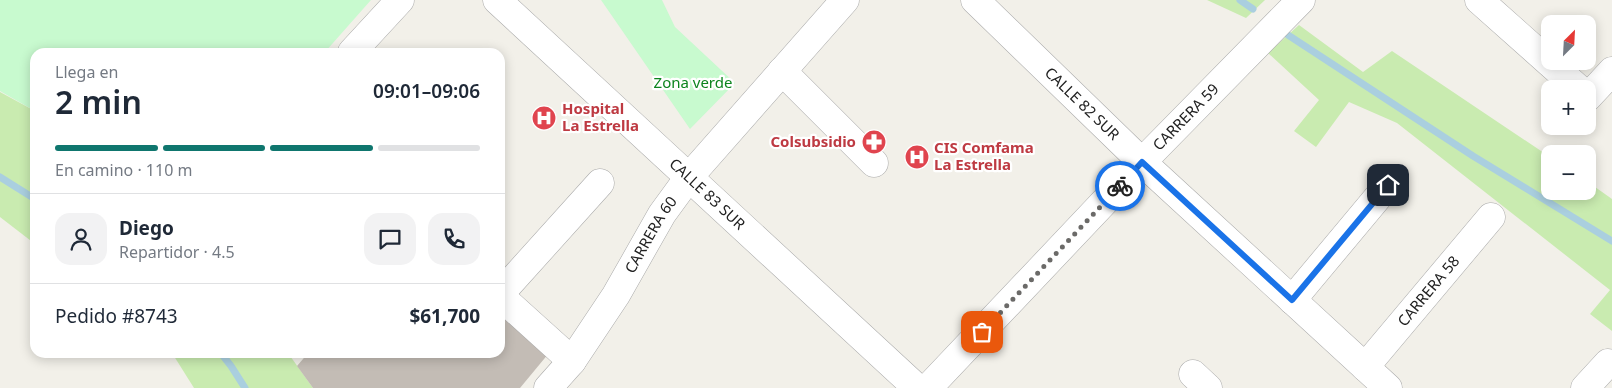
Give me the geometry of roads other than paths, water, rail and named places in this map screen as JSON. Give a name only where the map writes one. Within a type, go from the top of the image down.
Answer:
[{"type":"street","points":[[356,48],[400,0]]},
{"type":"street","name":"CALLE 83 SUR","points":[[497,0],[917,388]]},
{"type":"street","name":"CARRERA 60","points":[[548,388],[572,361],[616,295],[662,214],[689,177],[845,0]]},
{"type":"street","name":"CALLE 82 SUR","points":[[975,0],[1142,162],[1388,388]]},
{"type":"street","name":"CARRERA 59","points":[[928,388],[1142,162],[1301,0]]},
{"type":"street","points":[[1479,0],[1569,80]]},
{"type":"street","points":[[1596,85],[1612,71]]},
{"type":"street","points":[[782,72],[874,162]]},
{"type":"street","points":[[505,289],[600,183]]},
{"type":"street","points":[[1292,300],[1388,185]]},
{"type":"street","name":"CARRERA 58","points":[[1365,367],[1491,217]]},
{"type":"street","points":[[505,300],[572,361]]},
{"type":"street","points":[[1585,388],[1608,363]]},
{"type":"waterway","points":[[1240,0],[1253,9]]},
{"type":"waterway","points":[[1288,35],[1473,156],[1612,241]]},
{"type":"waterway","points":[[0,177],[30,196]]},
{"type":"waterway","points":[[225,358],[245,388]]},
{"type":"place","name":"Hospital La Estrella","points":[[544,118]]},
{"type":"place","name":"Colsubsidio","points":[[874,142]]},
{"type":"place","name":"CIS Comfama La Estrella","points":[[917,157]]},
{"type":"park label","name":"Zona verde","points":[[693,83]]}]
